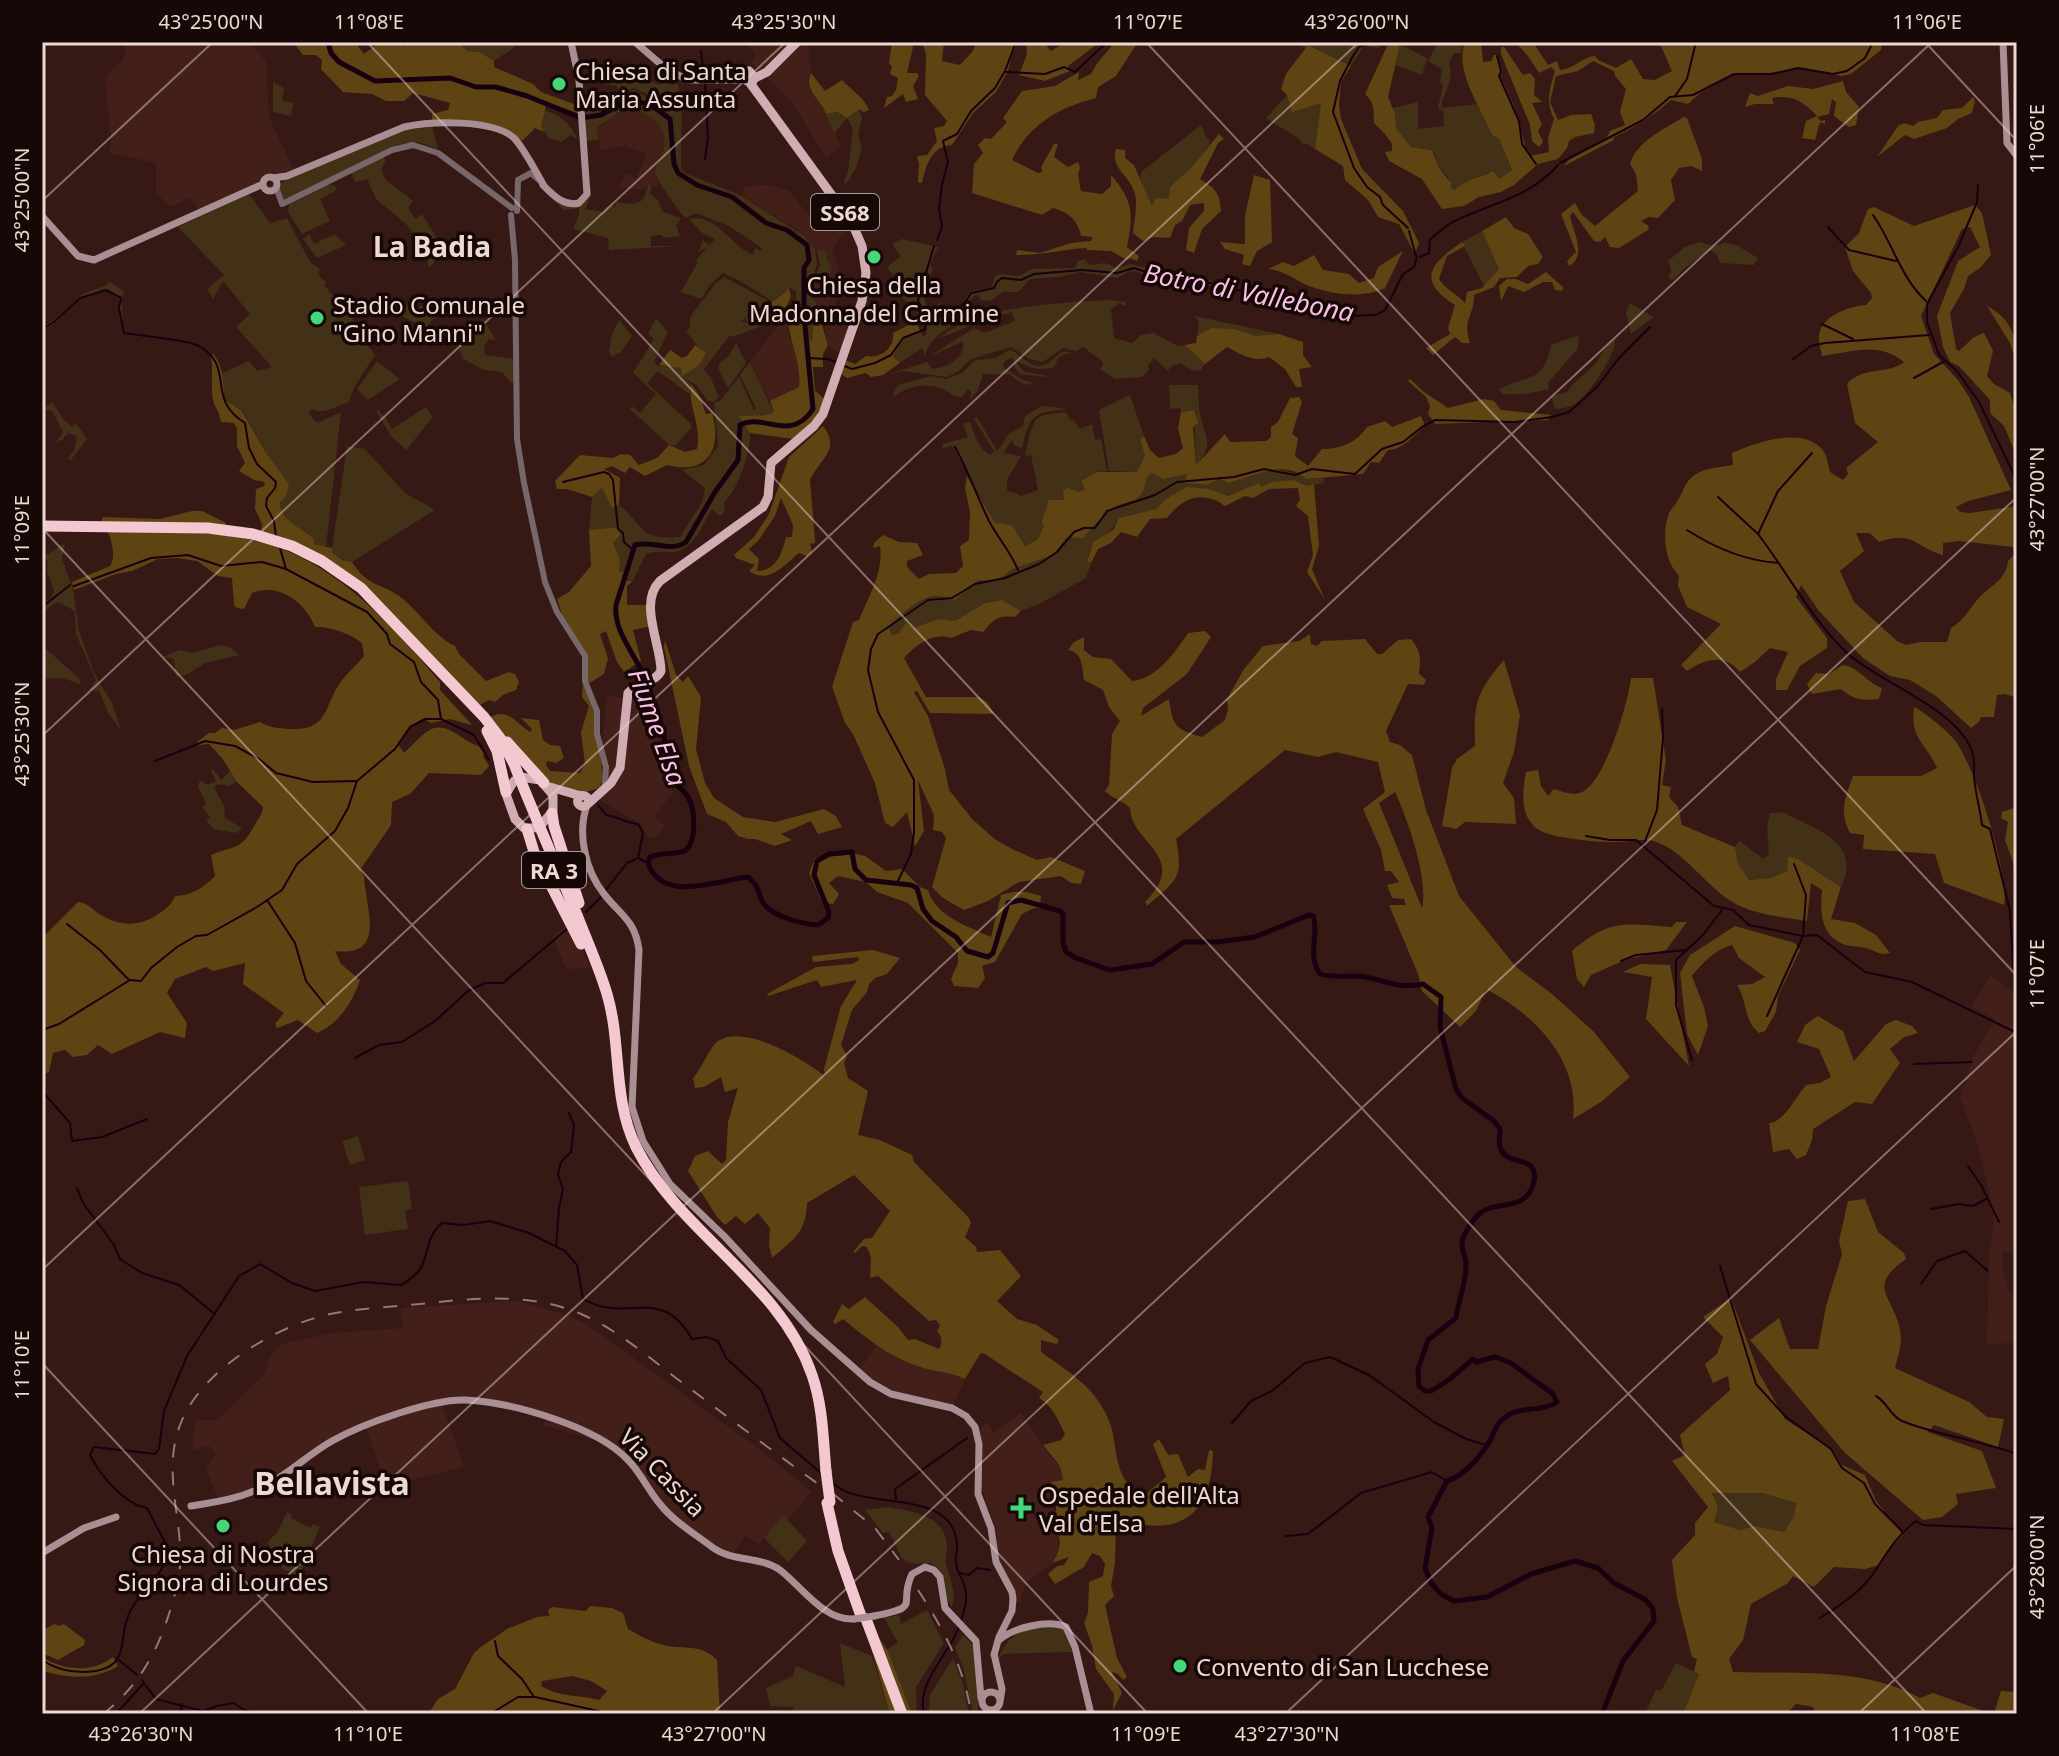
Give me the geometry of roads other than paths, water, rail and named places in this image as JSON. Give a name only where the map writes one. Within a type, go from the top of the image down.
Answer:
[{"type":"highway","name":"RA 3","points":[[42,528],[217,531],[276,544],[314,560],[372,603],[479,716],[507,757],[599,980],[609,1015],[620,1112],[642,1164],[674,1207],[758,1295],[793,1341],[808,1378],[819,1427],[828,1502],[838,1551],[900,1714]]},
{"type":"highway","name":"RA 3","points":[[42,528],[208,528],[253,534],[281,542],[322,561],[361,588],[490,725],[514,764],[610,1002],[620,1097],[635,1146],[657,1181],[761,1293],[796,1339],[813,1378],[823,1424],[824,1471]]},
{"type":"highway","points":[[427,661],[490,737],[497,751],[506,792]]},
{"type":"highway","points":[[441,671],[473,701],[546,784]]},
{"type":"highway","points":[[553,811],[554,826],[610,996],[615,1016],[614,1030]]},
{"type":"highway","points":[[534,827],[534,852],[582,945],[598,984],[613,1057]]},
{"type":"main road","points":[[635,42],[666,69],[692,81],[749,80],[767,72],[797,42]]},
{"type":"main road","points":[[2003,42],[2007,143],[2017,156]]},
{"type":"main road","points":[[42,216],[76,255],[94,260],[251,191],[271,186],[287,176],[394,130],[422,124],[494,127],[515,140],[535,175],[568,204],[577,204],[583,200],[587,190],[579,75],[572,43]]},
{"type":"main road","name":"SS68","points":[[583,801],[617,775],[627,696],[635,686],[655,679],[662,669],[650,603],[653,589],[761,510],[768,497],[771,463],[820,419],[864,292],[866,273],[861,242],[849,218],[749,80]]},
{"type":"main road","name":"SS68","points":[[606,786],[621,757]]},
{"type":"main road","points":[[534,778],[583,801],[566,801],[534,827],[520,826],[506,792],[518,779],[534,778]]},
{"type":"main road","points":[[546,784],[553,795],[553,811]]},
{"type":"main road","points":[[583,801],[582,838],[598,885],[630,921],[637,938],[632,1102],[638,1130],[648,1151],[680,1197],[719,1231],[811,1330],[870,1382],[891,1394],[945,1405],[969,1418],[979,1438],[978,1494],[991,1525],[995,1561],[1014,1603],[1009,1623],[997,1640]]},
{"type":"main road","name":"Via Cassia","points":[[191,1506],[230,1500],[250,1493],[335,1440],[414,1410],[464,1400],[525,1410],[601,1438],[631,1463],[665,1510],[715,1549],[775,1567],[832,1615],[842,1619],[864,1617]]},
{"type":"main road","points":[[979,1473],[981,1495],[993,1523],[1002,1574]]},
{"type":"main road","points":[[42,1553],[80,1530],[116,1517]]},
{"type":"main road","points":[[864,1617],[897,1611],[906,1605],[912,1574],[925,1567],[934,1570],[940,1577],[951,1614],[978,1646],[980,1681],[987,1709],[996,1708]]},
{"type":"main road","points":[[996,1708],[1002,1692],[994,1655],[1011,1607],[1009,1587]]},
{"type":"main road","points":[[1009,1623],[1061,1624],[1072,1636],[1091,1714]]},
{"type":"main road","points":[[997,1640],[1014,1631],[1061,1624]]},
{"type":"main road","points":[[981,1714],[985,1696],[998,1686],[999,1678]]},
{"type":"main road","points":[[985,1696],[997,1694],[996,1708]]},
{"type":"street","points":[[271,186],[280,201],[394,149],[413,145],[438,153],[512,209]]},
{"type":"street","points":[[535,175],[517,181],[512,209],[517,437],[546,585],[559,614],[585,656],[586,682],[597,709],[597,736],[613,768]]},
{"type":"waterway","name":"Fiume Elsa","points":[[328,42],[331,53],[339,62],[375,81],[450,78],[476,87],[496,87],[527,96],[581,118],[601,115],[631,98],[655,108],[670,119],[674,164],[678,173],[697,185],[732,197],[766,223],[787,230],[807,245],[809,260],[804,268],[804,316],[813,409],[804,419],[786,426],[758,422],[740,425],[738,460],[686,542],[674,546],[635,545],[616,605],[621,633],[645,678],[658,714],[672,779],[688,797],[693,816],[692,839],[686,850],[650,857],[648,863],[655,875],[665,883],[678,886],[707,885],[748,877],[768,909],[781,916],[818,925],[828,918],[829,912],[814,875],[817,861],[829,854],[852,852],[855,869],[866,880],[917,888],[923,909],[932,921],[956,937],[967,951],[988,957],[993,953],[1008,903],[1021,900],[1060,911],[1063,914],[1066,952],[1110,970],[1152,964],[1184,942],[1255,937],[1309,915],[1313,916],[1315,923],[1313,951],[1320,974],[1359,976],[1400,985],[1423,984],[1441,997],[1440,1027],[1456,1089],[1462,1098],[1494,1121],[1500,1129],[1499,1145],[1503,1153],[1532,1167],[1534,1181],[1525,1198],[1486,1210],[1477,1216],[1466,1232],[1462,1242],[1465,1277],[1456,1318],[1428,1340],[1418,1369],[1419,1386],[1431,1391],[1473,1359],[1476,1362],[1495,1357],[1511,1363],[1553,1394],[1557,1402],[1504,1418],[1478,1458],[1460,1475],[1447,1481],[1428,1517],[1432,1528],[1425,1568],[1431,1583],[1441,1594],[1454,1601],[1487,1597],[1531,1574],[1575,1561],[1598,1568],[1614,1583],[1646,1600],[1653,1609],[1654,1621],[1623,1661],[1602,1714]]},
{"type":"waterway","points":[[937,240],[942,227],[939,209],[948,162],[943,141],[957,134],[971,111],[995,88],[1016,42]]},
{"type":"waterway","points":[[1006,72],[1045,74],[1064,67],[1075,72],[1107,42]]},
{"type":"waterway","points":[[1374,42],[1359,47],[1353,56],[1340,81],[1333,112],[1354,168],[1367,187],[1380,197],[1383,205],[1408,228]]},
{"type":"waterway","points":[[1675,96],[1687,79],[1696,42]]},
{"type":"waterway","points":[[1560,163],[1643,120],[1670,97],[1693,95],[1734,74],[1771,74],[1798,68],[1833,74],[1847,71],[1865,58],[1873,42]]},
{"type":"waterway","points":[[701,51],[704,78]]},
{"type":"waterway","points":[[1497,56],[1501,71],[1499,76],[1519,121],[1522,144],[1536,164]]},
{"type":"waterway","points":[[705,84],[708,137],[705,159]]},
{"type":"waterway","points":[[1420,257],[1429,253],[1430,239],[1448,225],[1521,193],[1558,165]]},
{"type":"waterway","points":[[1978,185],[1977,202],[1959,245],[1927,304],[1927,322],[1939,355],[1957,371],[1979,402],[2017,481]]},
{"type":"waterway","points":[[1873,215],[1903,271],[1926,301]]},
{"type":"waterway","points":[[1828,227],[1849,250],[1896,261]]},
{"type":"waterway","points":[[1409,231],[1416,256]]},
{"type":"waterway","points":[[924,317],[918,300],[934,246]]},
{"type":"waterway","name":"Botro di Vallebona","points":[[842,365],[852,369],[891,355],[903,338],[926,329],[924,317],[952,312],[971,293],[994,288],[1002,278],[1021,280],[1034,274],[1082,270],[1117,273],[1134,268],[1157,276],[1198,280],[1250,295],[1330,309],[1350,316],[1376,315],[1385,310],[1403,274],[1414,267],[1417,257]]},
{"type":"waterway","points":[[42,329],[80,298],[106,290],[121,298],[119,308],[124,333],[184,341],[210,354],[219,373],[226,404],[245,423],[249,448],[257,464],[276,482],[266,506],[274,521],[276,537]]},
{"type":"waterway","points":[[1822,324],[1853,339]]},
{"type":"waterway","points":[[896,885],[911,854],[914,780],[878,712],[868,670],[871,649],[878,634],[928,600],[952,598],[975,584],[1005,578],[1039,564],[1057,552],[1074,532],[1095,528],[1107,511],[1155,495],[1177,482],[1234,477],[1264,469],[1295,475],[1312,469],[1355,474],[1382,449],[1403,442],[1435,420],[1515,422],[1569,412],[1596,388],[1619,358],[1650,327]]},
{"type":"waterway","points":[[1792,360],[1811,346],[1825,343],[1929,335]]},
{"type":"waterway","name":"Botro di Vallebona","points":[[808,358],[836,362]]},
{"type":"waterway","points":[[1914,378],[1943,362]]},
{"type":"waterway","points":[[955,447],[989,521],[1018,570]]},
{"type":"waterway","points":[[1812,453],[1778,491],[1758,534],[1834,640],[1861,664],[1934,709],[1963,736],[1972,751],[1982,825],[1990,829],[2010,911],[2015,997]]},
{"type":"waterway","points":[[563,482],[604,472],[609,474],[613,480],[618,529],[623,533],[624,542],[632,549]]},
{"type":"waterway","points":[[1718,497],[1758,534]]},
{"type":"waterway","points":[[1687,530],[1731,552],[1755,560],[1779,563]]},
{"type":"waterway","points":[[280,548],[286,569]]},
{"type":"waterway","points":[[74,586],[151,558],[188,555],[221,566],[262,562],[286,569],[367,612],[387,634],[390,644],[414,662],[421,682],[438,700],[441,719]]},
{"type":"waterway","points":[[42,607],[70,585]]},
{"type":"waterway","points":[[1644,844],[1657,810],[1663,738],[1662,708]]},
{"type":"waterway","points":[[42,1030],[59,1024],[130,980],[141,981],[151,968],[177,947],[196,936],[207,935],[282,890],[297,864],[335,831],[348,808],[357,781],[395,749],[410,727],[425,719],[441,719],[474,735],[489,760]]},
{"type":"waterway","points":[[155,761],[205,741],[235,746],[276,773],[313,782],[356,781]]},
{"type":"waterway","points":[[598,805],[606,815],[638,824],[643,833],[638,858],[648,863]]},
{"type":"waterway","points":[[1586,836],[1636,840],[1714,906],[1733,910],[1749,925],[1803,936],[1817,935],[1865,972],[1912,982],[2017,1033]]},
{"type":"waterway","points":[[605,891],[627,863],[636,859]]},
{"type":"waterway","points":[[1767,1016],[1803,936],[1806,895],[1794,864]]},
{"type":"waterway","points":[[586,912],[602,896]]},
{"type":"waterway","points":[[267,900],[295,943],[306,981],[326,1006]]},
{"type":"waterway","points":[[1692,1060],[1676,1005],[1676,960],[1702,936],[1722,910]]},
{"type":"waterway","points":[[67,924],[100,950],[128,979]]},
{"type":"waterway","points":[[355,1058],[379,1045],[402,1042],[435,1021],[468,991],[485,983],[503,983],[567,929]]},
{"type":"waterway","points":[[1621,961],[1636,955],[1686,950]]},
{"type":"waterway","points":[[1914,1064],[1972,1062]]},
{"type":"waterway","points":[[42,1091],[70,1123],[72,1141],[102,1137],[147,1119]]},
{"type":"waterway","points":[[556,1247],[563,1189],[558,1175],[561,1162],[571,1152],[574,1125],[569,1113]]},
{"type":"waterway","points":[[1968,1166],[1999,1222]]},
{"type":"waterway","points":[[77,1188],[83,1203],[114,1245],[120,1259],[142,1273],[179,1285],[215,1314]]},
{"type":"waterway","points":[[1931,1209],[1958,1204],[1973,1206],[1986,1199]]},
{"type":"waterway","points":[[42,1660],[61,1669],[83,1672],[111,1666],[117,1659],[132,1608],[170,1552],[147,1508],[130,1501],[114,1488],[90,1455],[94,1447],[155,1454],[159,1449],[164,1411],[187,1356],[239,1276],[260,1264],[292,1283],[315,1291],[364,1282],[402,1285],[420,1269],[431,1238],[442,1223],[463,1225],[490,1221],[529,1233],[565,1251],[577,1265],[583,1299],[599,1306],[655,1309],[668,1313],[680,1322],[692,1339],[706,1337],[718,1341],[726,1358],[761,1390],[780,1438],[822,1474]]},
{"type":"waterway","points":[[1921,1284],[1937,1261],[1965,1251],[1988,1271]]},
{"type":"waterway","points":[[1720,1266],[1756,1384],[1786,1417],[1831,1449],[1842,1468],[1864,1483],[1875,1504],[1903,1532]]},
{"type":"waterway","points":[[1232,1423],[1251,1401],[1272,1391],[1305,1363],[1330,1357],[1369,1375],[1434,1422],[1466,1439],[1486,1445]]},
{"type":"waterway","points":[[1876,1396],[1902,1421],[2017,1454]]},
{"type":"waterway","points":[[896,1499],[895,1489],[967,1438]]},
{"type":"waterway","points":[[1286,1536],[1308,1534],[1361,1493],[1432,1472],[1447,1481]]},
{"type":"waterway","points":[[833,1483],[846,1492],[863,1497],[923,1507],[940,1514],[952,1526],[957,1544],[957,1566],[966,1595],[961,1621]]},
{"type":"waterway","points":[[1820,1618],[1862,1587],[1897,1539],[1916,1521],[1923,1525],[2017,1529]]},
{"type":"waterway","points":[[959,1573],[969,1575],[977,1568],[990,1570]]},
{"type":"waterway","points":[[924,1714],[923,1702],[929,1680],[959,1627]]},
{"type":"waterway","points":[[495,1641],[498,1656],[522,1679],[534,1697]]},
{"type":"waterway","points":[[119,1660],[137,1675]]},
{"type":"waterway","points":[[116,1714],[144,1683],[142,1680]]},
{"type":"waterway","points":[[144,1683],[156,1699],[203,1711],[234,1703],[244,1710],[260,1714]]},
{"type":"waterway","points":[[490,1714],[518,1697],[535,1697],[612,1714]]},
{"type":"waterway","points":[[181,1704],[182,1714]]},
{"type":"railway","points":[[103,1714],[128,1690],[147,1665],[174,1597],[180,1552],[173,1455],[180,1425],[190,1405],[222,1369],[242,1354],[264,1340],[309,1320],[352,1310],[460,1300],[501,1298],[562,1307],[594,1320],[619,1335],[821,1486]]},
{"type":"railway","points":[[832,1493],[875,1528],[899,1560]]},
{"type":"railway","points":[[918,1590],[952,1649],[964,1681],[971,1714]]},
{"type":"place","name":"Chiesa di Santa Maria Assunta","points":[[559,84]]},
{"type":"place","name":"Chiesa della Madonna del Carmine","points":[[874,257]]},
{"type":"place","name":"Stadio Comunale \"Gino Manni\"","points":[[317,318]]},
{"type":"place","name":"Ospedale dell'Alta Val d'Elsa","points":[[1021,1508]]},
{"type":"place","name":"Chiesa di Nostra Signora di Lourdes","points":[[223,1526]]},
{"type":"place","name":"Convento di San Lucchese","points":[[1180,1666]]},
{"type":"district","name":"La Badia","points":[[432,246]]},
{"type":"district","name":"Bellavista","points":[[332,1482]]}]
